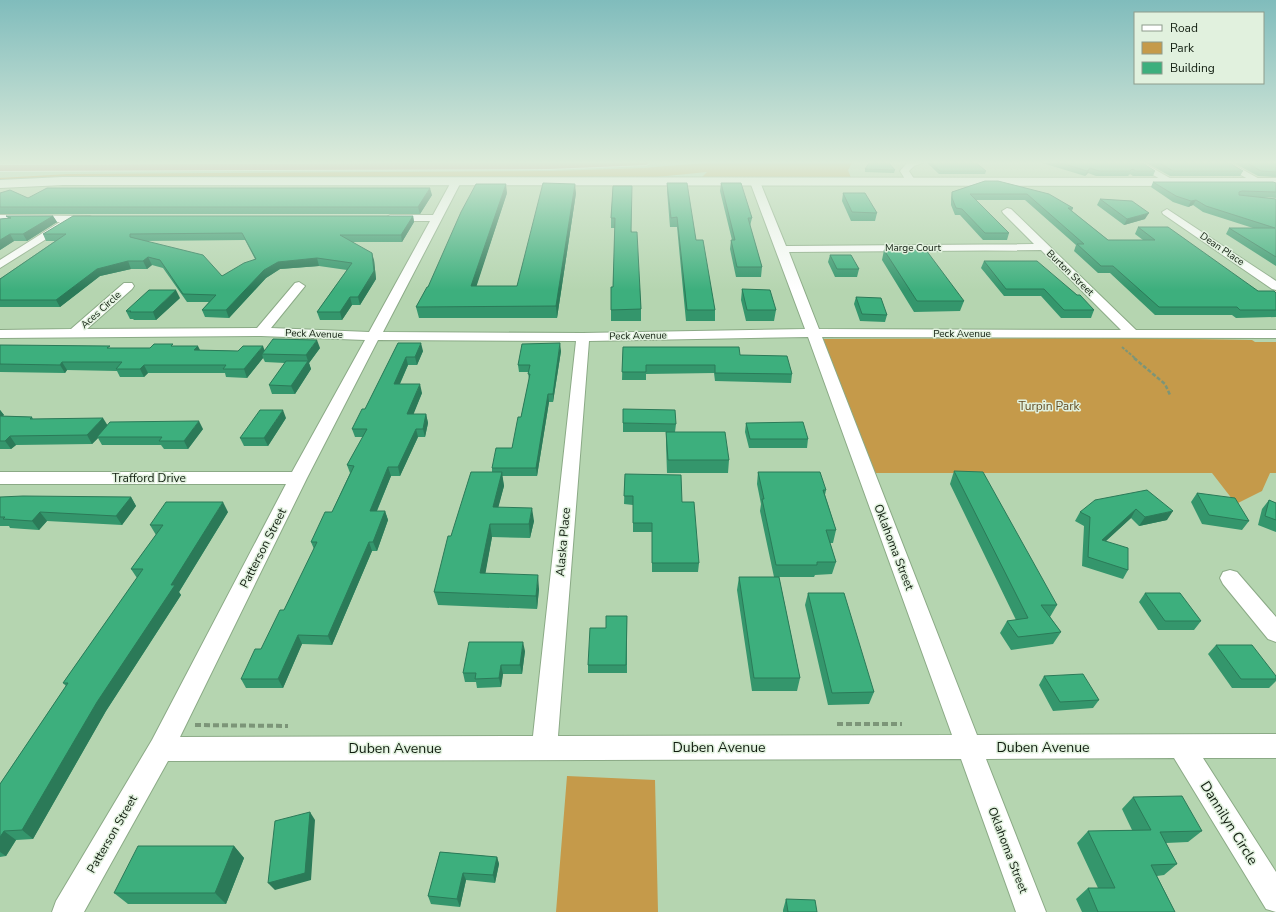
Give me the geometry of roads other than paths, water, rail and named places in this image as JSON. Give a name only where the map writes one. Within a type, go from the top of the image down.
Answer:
[{"type":"street","name":"Patterson Street","points":[[67,912],[161,749],[298,478],[444,205]]},
{"type":"street","name":"Oklahoma Street","points":[[764,205],[814,333],[1031,912]]},
{"type":"street","name":"Burton Street","points":[[1007,211],[1133,334]]},
{"type":"street","name":"Dean Place","points":[[1167,212],[1276,286]]},
{"type":"street","points":[[0,218],[103,219]]},
{"type":"street","points":[[381,218],[437,218]]},
{"type":"street","points":[[0,265],[72,219]]},
{"type":"street","name":"Marge Court","points":[[782,249],[1043,247]]},
{"type":"street","name":"Aces Circle","points":[[75,333],[128,286]]},
{"type":"street","points":[[262,332],[299,286]]},
{"type":"street","name":"Peck Avenue","points":[[0,334],[262,332],[375,336],[583,337],[814,333],[1276,334]]},
{"type":"street","name":"Alaska Place","points":[[544,748],[583,337]]},
{"type":"street","name":"Trafford Drive","points":[[0,478],[298,478]]},
{"type":"street","points":[[1230,578],[1276,633]]},
{"type":"street","name":"Duben Avenue","points":[[161,749],[969,746],[1182,748],[1276,746]]},
{"type":"street","name":"Dannilyn Circle","points":[[1182,748],[1276,899]]},
{"type":"park label","name":"Turpin Park","points":[[1049,406]]}]
